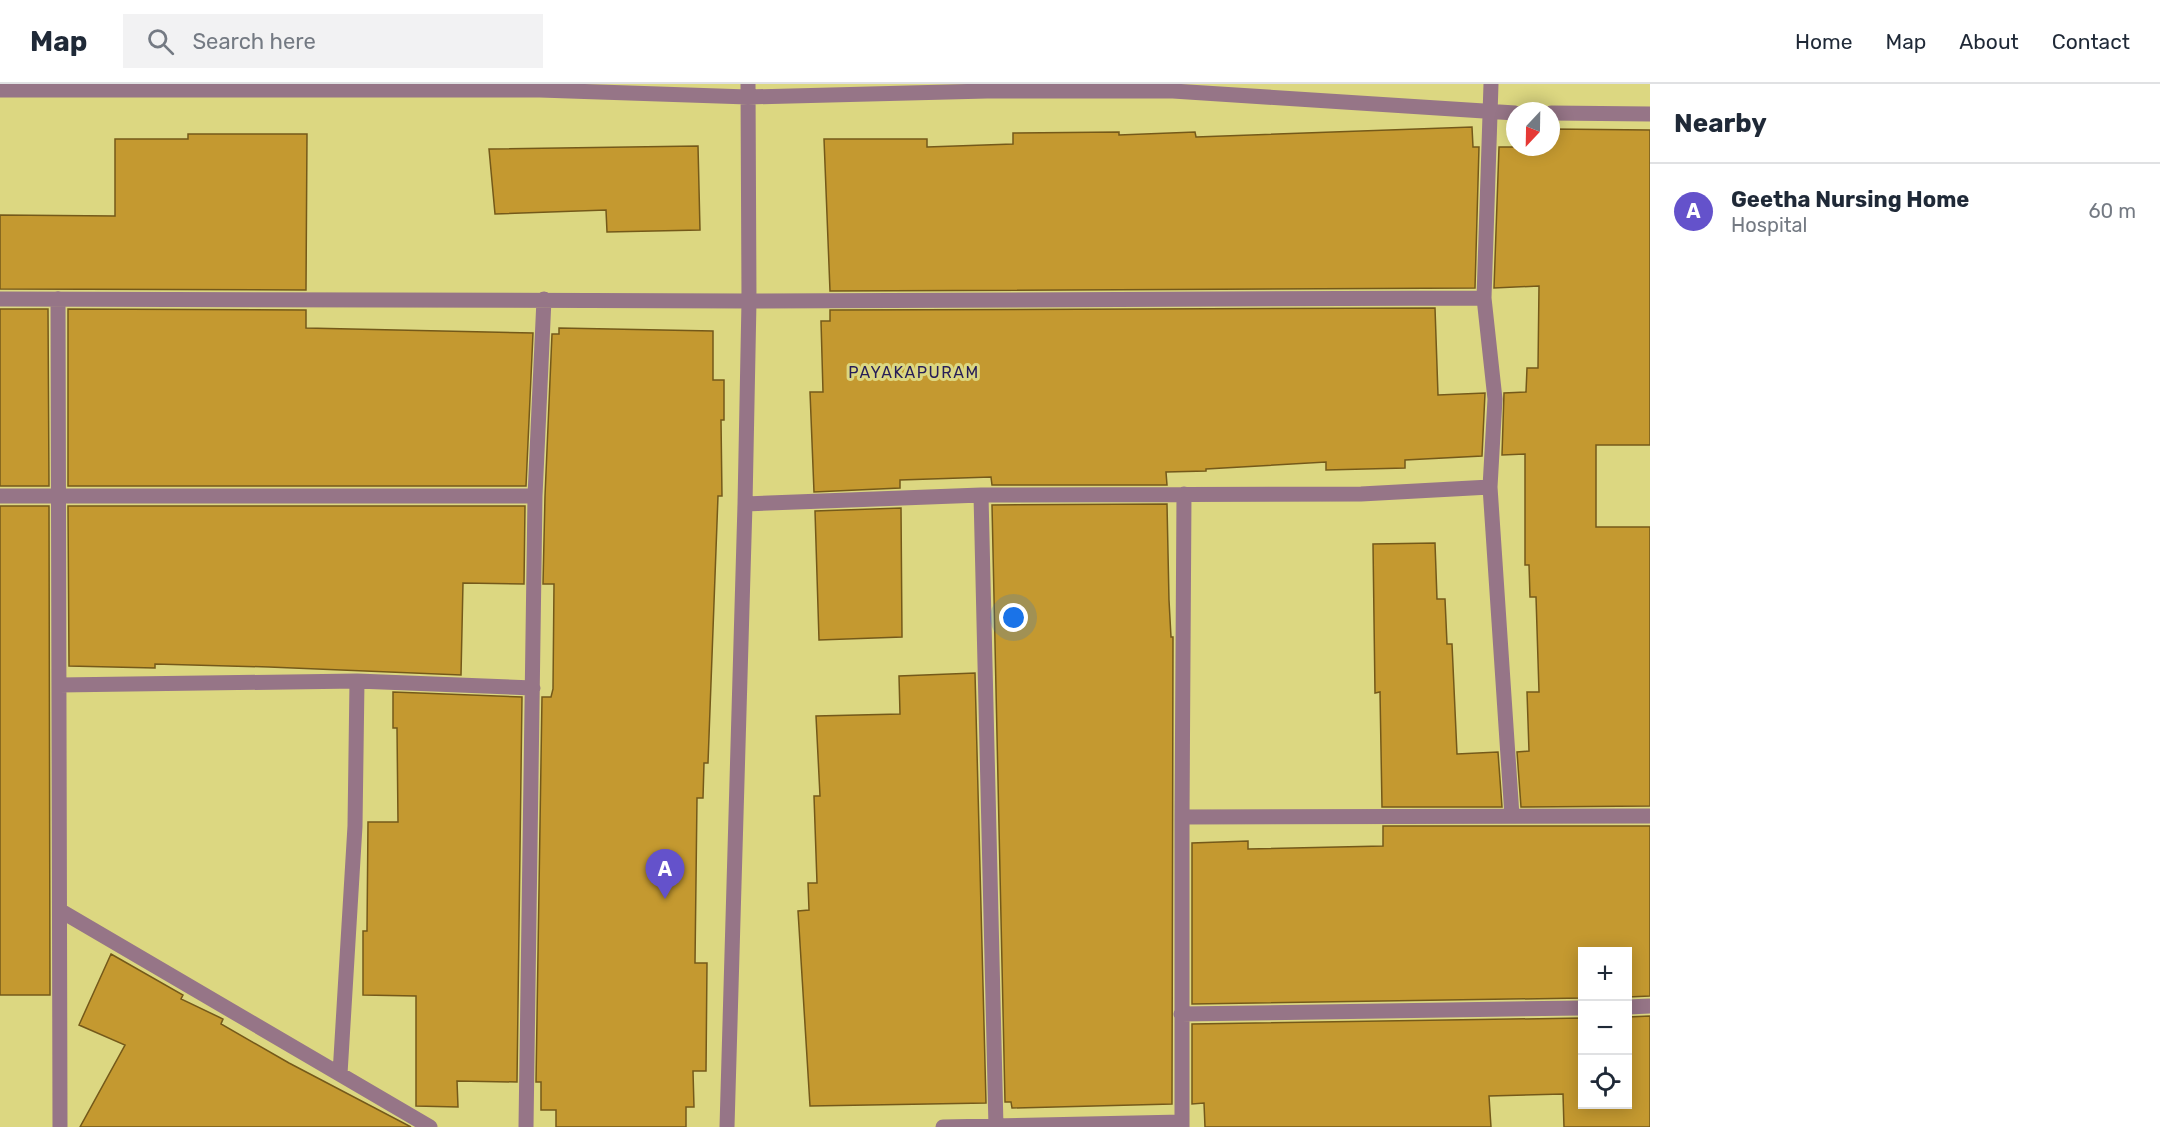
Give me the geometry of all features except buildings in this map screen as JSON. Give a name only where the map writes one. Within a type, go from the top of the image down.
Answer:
[{"type":"street","points":[[1491,84],[1484,298],[1495,399],[1490,487],[1512,816]]},
{"type":"street","points":[[0,90],[369,87],[748,90],[1173,87],[1506,113]]},
{"type":"street","points":[[727,1127],[745,504],[749,301],[748,90]]},
{"type":"street","points":[[1560,114],[1650,114]]},
{"type":"street","points":[[0,299],[749,301],[1484,298]]},
{"type":"street","points":[[58,299],[60,1127]]},
{"type":"street","points":[[526,1127],[535,496],[544,299]]},
{"type":"street","points":[[745,504],[981,495],[1361,494],[1490,487]]},
{"type":"street","points":[[943,1127],[1182,1125],[1184,494]]},
{"type":"street","points":[[981,495],[996,1126]]},
{"type":"street","points":[[0,496],[535,496]]},
{"type":"street","points":[[59,685],[357,681],[533,688]]},
{"type":"street","points":[[340,1074],[355,826],[357,681]]},
{"type":"street","points":[[1182,817],[1650,816]]},
{"type":"street","points":[[61,912],[430,1127]]},
{"type":"street","points":[[1632,1007],[1650,1006]]},
{"type":"street","points":[[1181,1014],[1578,1008]]},
{"type":"place","name":"Geetha Nursing Home","points":[[665,899]]},
{"type":"district","name":"PAYAKAPURAM","points":[[914,372]]}]
